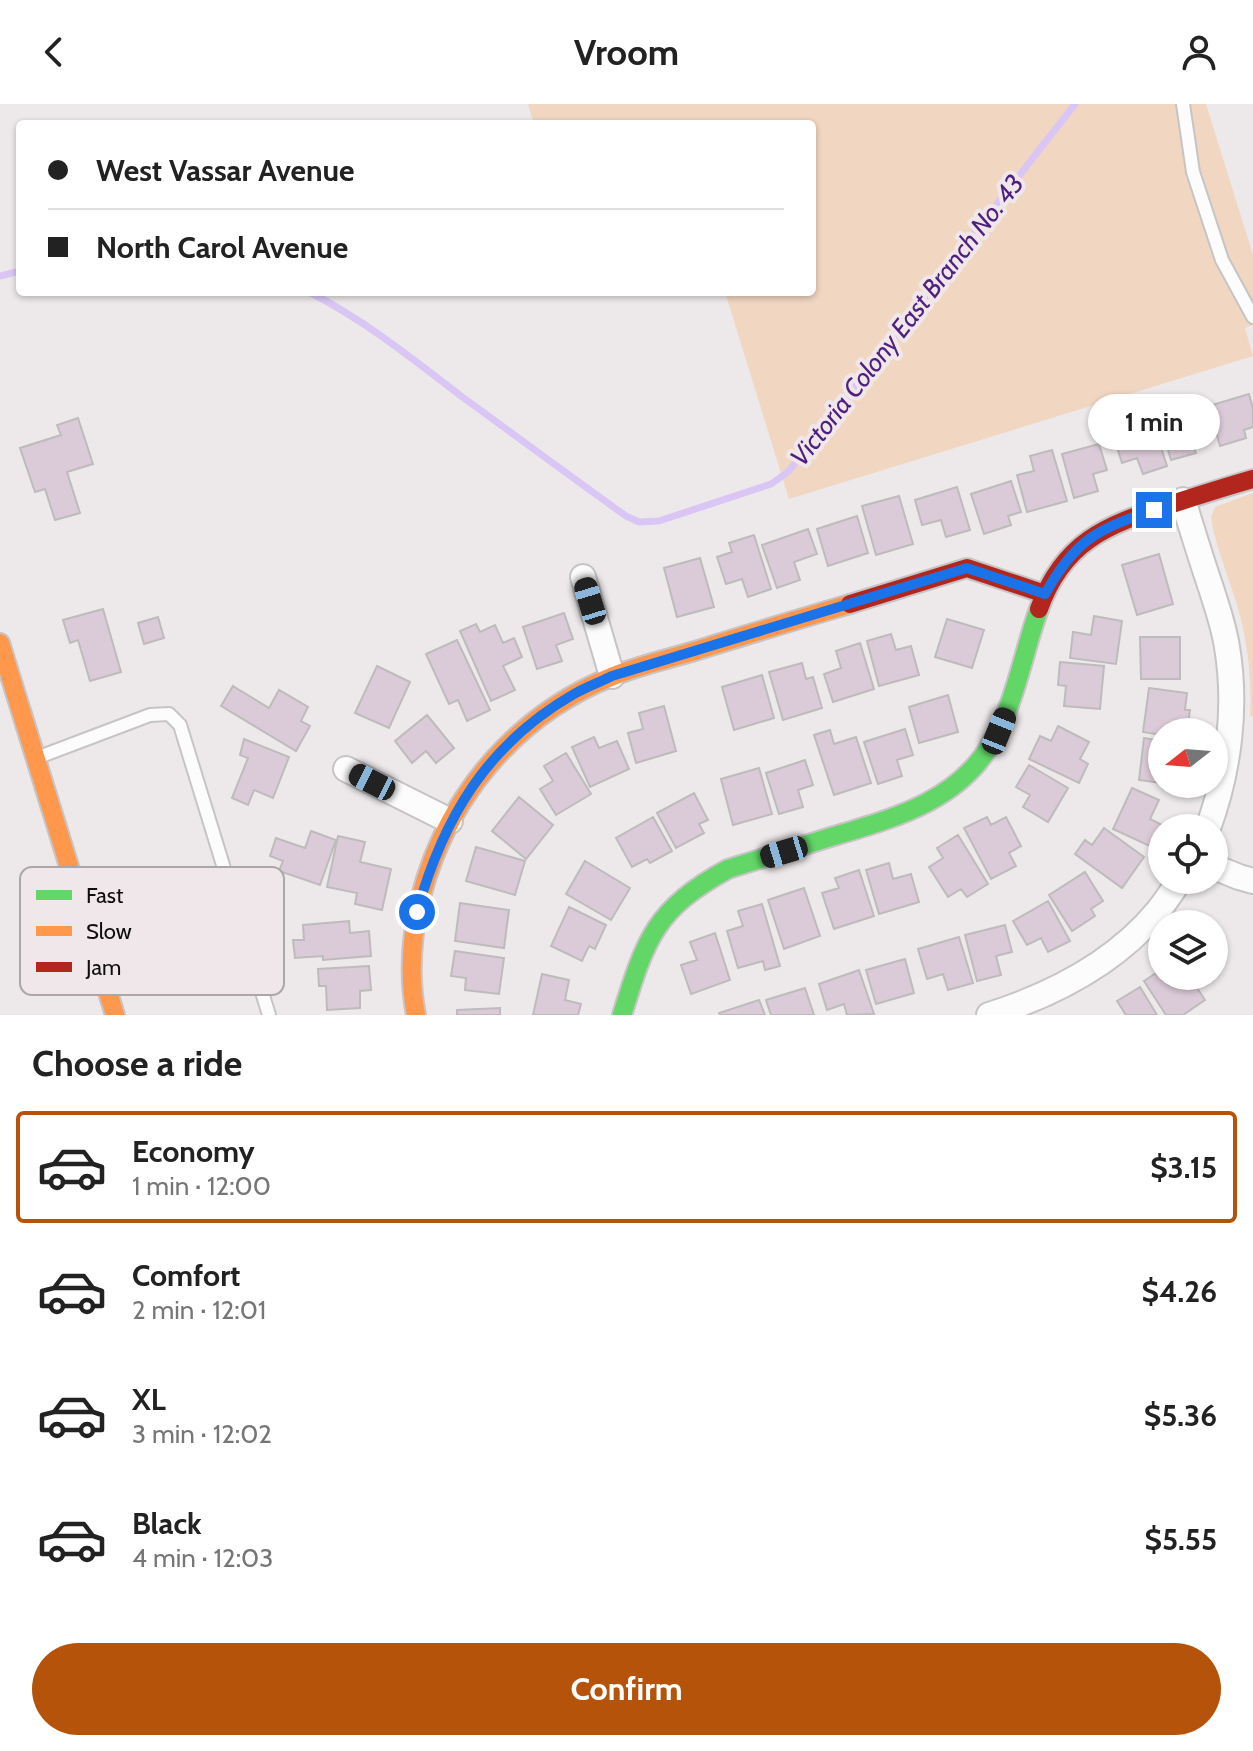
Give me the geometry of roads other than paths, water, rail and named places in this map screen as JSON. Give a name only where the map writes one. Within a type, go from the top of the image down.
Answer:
[{"type":"street","points":[[622,1015],[640,956],[651,934],[665,914],[702,882],[728,869],[896,817],[923,806],[966,777],[999,731],[1011,703],[1045,594],[1072,552],[1099,531],[1125,519],[1253,479]]},
{"type":"street","points":[[1183,500],[1218,612],[1227,646],[1231,681],[1229,738],[1222,781],[1212,814]]},
{"type":"street","points":[[416,1015],[412,984],[417,912],[436,852],[450,821],[471,787],[496,756],[532,723],[573,695],[612,676],[967,568],[1045,594]]},
{"type":"street","points":[[583,577],[612,676]]},
{"type":"street","points":[[0,643],[70,867]]},
{"type":"street","points":[[346,769],[450,821]]},
{"type":"street","points":[[1228,873],[1253,881]]},
{"type":"street","points":[[989,1015],[1047,993],[1113,954],[1158,910],[1170,894]]},
{"type":"street","points":[[109,995],[115,1015]]},
{"type":"lane","points":[[1183,104],[1193,172],[1222,260],[1253,317]]},
{"type":"lane","points":[[36,757],[150,715],[169,714],[180,725],[224,867]]},
{"type":"lane","points":[[263,995],[269,1015]]},
{"type":"waterway","name":"Victoria Colony East Branch No. 43","points":[[316,296],[387,340],[626,516],[639,522],[659,521],[771,484],[788,472],[1075,104]]},
{"type":"waterway","name":"Victoria Colony East Branch No. 43","points":[[0,276],[16,272]]}]
